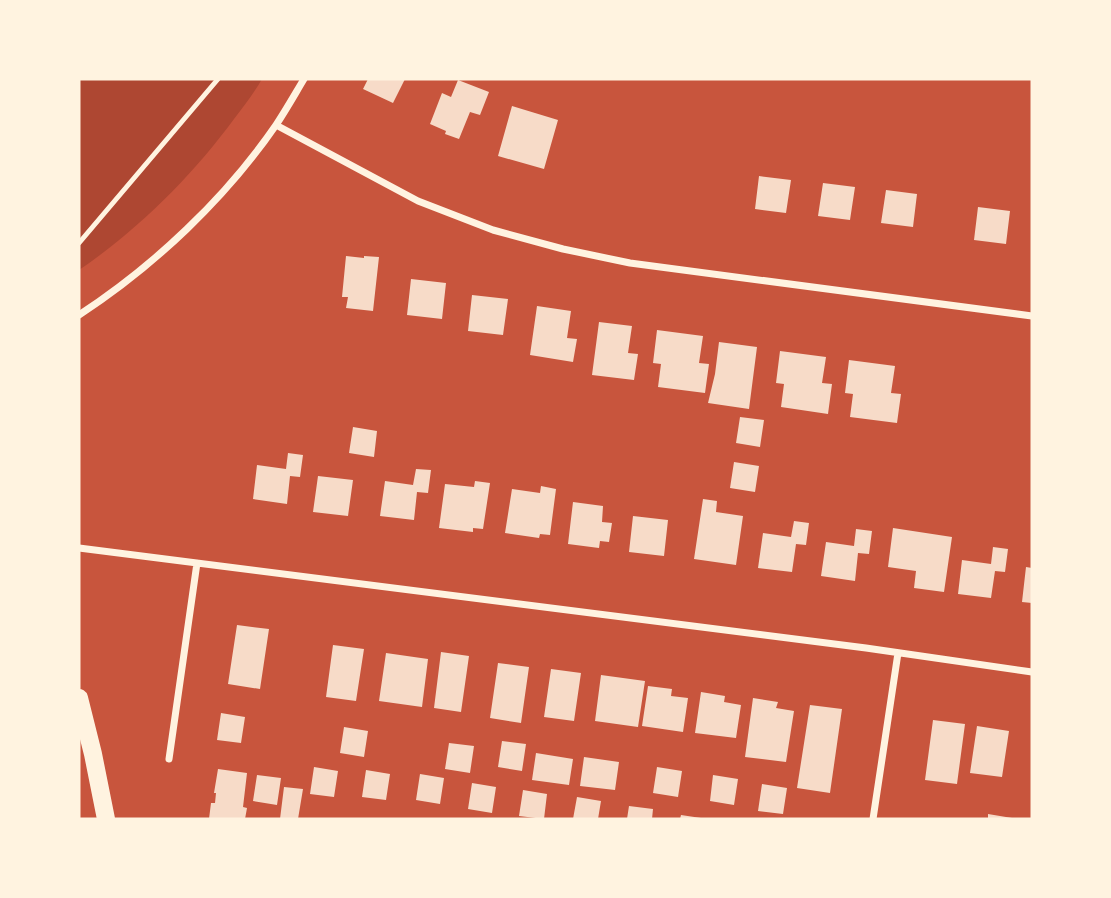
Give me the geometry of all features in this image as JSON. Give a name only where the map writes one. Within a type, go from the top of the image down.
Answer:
[{"type":"main road","points":[[79,698],[106,819]]},
{"type":"street","points":[[79,315],[149,263],[200,216],[242,169],[276,125],[304,79]]},
{"type":"street","points":[[276,125],[418,201],[493,230],[563,249],[643,265],[1032,316]]},
{"type":"street","points":[[79,548],[1032,672]]},
{"type":"street","points":[[169,759],[197,563]]},
{"type":"street","points":[[873,819],[898,653]]},
{"type":"lane","points":[[79,243],[218,79]]},
{"type":"shaded area","points":[[79,79],[262,79],[218,140],[163,201],[122,238],[79,270]]},
{"type":"building","points":[[368,79],[405,79],[393,103],[363,89]]},
{"type":"building","points":[[458,80],[489,92],[480,115],[470,112],[459,139],[430,124],[442,93],[451,97]]},
{"type":"building","points":[[512,106],[558,120],[544,169],[498,156]]},
{"type":"building","points":[[759,176],[791,180],[786,213],[755,209]]},
{"type":"building","points":[[823,183],[855,187],[850,220],[818,216]]},
{"type":"building","points":[[886,190],[917,194],[913,227],[881,223]]},
{"type":"building","points":[[978,207],[1010,211],[1006,244],[974,240]]},
{"type":"building","points":[[346,256],[379,257],[373,311],[346,308],[348,297],[342,297]]},
{"type":"building","points":[[411,279],[446,283],[442,319],[407,315]]},
{"type":"building","points":[[472,295],[508,299],[503,335],[468,331]]},
{"type":"building","points":[[537,306],[571,311],[567,338],[577,339],[573,362],[530,355]]},
{"type":"building","points":[[599,322],[632,326],[628,353],[638,354],[634,380],[592,375]]},
{"type":"building","points":[[657,330],[703,336],[699,363],[709,364],[705,393],[658,387],[661,364],[653,363]]},
{"type":"building","points":[[719,342],[757,347],[749,409],[708,403]]},
{"type":"building","points":[[780,351],[826,357],[822,383],[832,384],[828,414],[781,407],[784,384],[776,383]]},
{"type":"building","points":[[849,360],[895,366],[891,393],[901,394],[897,423],[850,417],[853,394],[845,393]]},
{"type":"building","points":[[740,417],[764,420],[760,447],[736,443]]},
{"type":"building","points":[[353,427],[377,431],[374,457],[349,453]]},
{"type":"building","points":[[288,453],[303,455],[300,477],[290,476],[287,504],[253,499],[257,465],[286,469]]},
{"type":"building","points":[[734,462],[759,466],[755,492],[730,488]]},
{"type":"building","points":[[416,469],[431,470],[428,493],[417,492],[414,520],[380,516],[385,481],[413,485]]},
{"type":"building","points":[[318,476],[353,480],[348,516],[313,512]]},
{"type":"building","points":[[475,481],[490,483],[483,529],[473,528],[473,532],[439,528],[445,484],[474,487]]},
{"type":"building","points":[[541,486],[556,489],[550,535],[540,534],[539,538],[505,533],[512,489],[540,493]]},
{"type":"building","points":[[703,499],[717,501],[716,512],[743,516],[736,565],[694,559]]},
{"type":"building","points":[[573,502],[603,506],[602,522],[612,523],[609,542],[600,541],[599,548],[568,544]]},
{"type":"building","points":[[633,516],[668,520],[664,556],[629,552]]},
{"type":"building","points":[[794,521],[809,523],[806,545],[796,544],[792,572],[758,568],[763,533],[791,537]]},
{"type":"building","points":[[893,528],[952,537],[944,592],[914,588],[916,571],[888,567]]},
{"type":"building","points":[[856,529],[872,531],[869,554],[858,553],[855,581],[821,576],[826,542],[854,546]]},
{"type":"building","points":[[993,547],[1008,549],[1005,572],[995,571],[991,598],[958,594],[962,560],[991,564]]},
{"type":"building","points":[[1026,567],[1032,568],[1032,603],[1022,602]]},
{"type":"building","points":[[237,625],[269,629],[260,689],[228,684]]},
{"type":"building","points":[[333,645],[364,649],[356,701],[326,697]]},
{"type":"building","points":[[441,652],[469,656],[461,712],[434,708]]},
{"type":"building","points":[[386,653],[428,659],[422,707],[379,701]]},
{"type":"building","points":[[498,663],[529,667],[521,723],[490,718]]},
{"type":"building","points":[[551,669],[581,673],[574,721],[544,717]]},
{"type":"building","points":[[601,675],[645,681],[638,727],[595,721]]},
{"type":"building","points":[[648,686],[672,689],[671,696],[688,698],[683,732],[642,726]]},
{"type":"building","points":[[701,692],[725,696],[724,702],[741,705],[736,738],[695,733]]},
{"type":"building","points":[[753,698],[778,702],[776,708],[794,711],[786,762],[745,757]]},
{"type":"building","points":[[810,705],[842,709],[830,793],[797,788]]},
{"type":"building","points":[[221,713],[245,717],[241,743],[217,740]]},
{"type":"building","points":[[933,720],[965,724],[957,784],[925,780]]},
{"type":"building","points":[[977,726],[1009,731],[1002,777],[970,773]]},
{"type":"building","points":[[344,727],[368,731],[364,757],[340,753]]},
{"type":"building","points":[[502,741],[526,744],[522,771],[498,767]]},
{"type":"building","points":[[449,743],[474,746],[470,773],[445,769]]},
{"type":"building","points":[[536,753],[573,759],[569,785],[532,780]]},
{"type":"building","points":[[584,757],[619,762],[615,790],[580,786]]},
{"type":"building","points":[[314,767],[338,771],[334,797],[310,794]]},
{"type":"building","points":[[657,767],[682,771],[678,797],[653,793]]},
{"type":"building","points":[[218,769],[247,773],[243,807],[247,808],[245,819],[209,819],[211,803],[215,803]]},
{"type":"building","points":[[366,770],[390,774],[386,800],[362,797]]},
{"type":"building","points":[[420,774],[444,778],[440,804],[416,800]]},
{"type":"building","points":[[257,775],[281,778],[277,805],[253,801]]},
{"type":"building","points":[[713,775],[738,779],[734,805],[710,801]]},
{"type":"building","points":[[472,783],[496,787],[492,813],[468,809]]},
{"type":"building","points":[[762,784],[787,788],[783,814],[758,811]]},
{"type":"building","points":[[284,787],[303,789],[298,819],[280,819]]},
{"type":"building","points":[[523,790],[547,794],[544,819],[519,816]]},
{"type":"building","points":[[577,797],[601,801],[598,819],[573,819]]},
{"type":"building","points":[[629,806],[653,809],[652,819],[627,819]]},
{"type":"building","points":[[988,814],[1012,818],[1012,819],[988,819]]},
{"type":"building","points":[[681,815],[701,818],[701,819],[680,819]]}]
